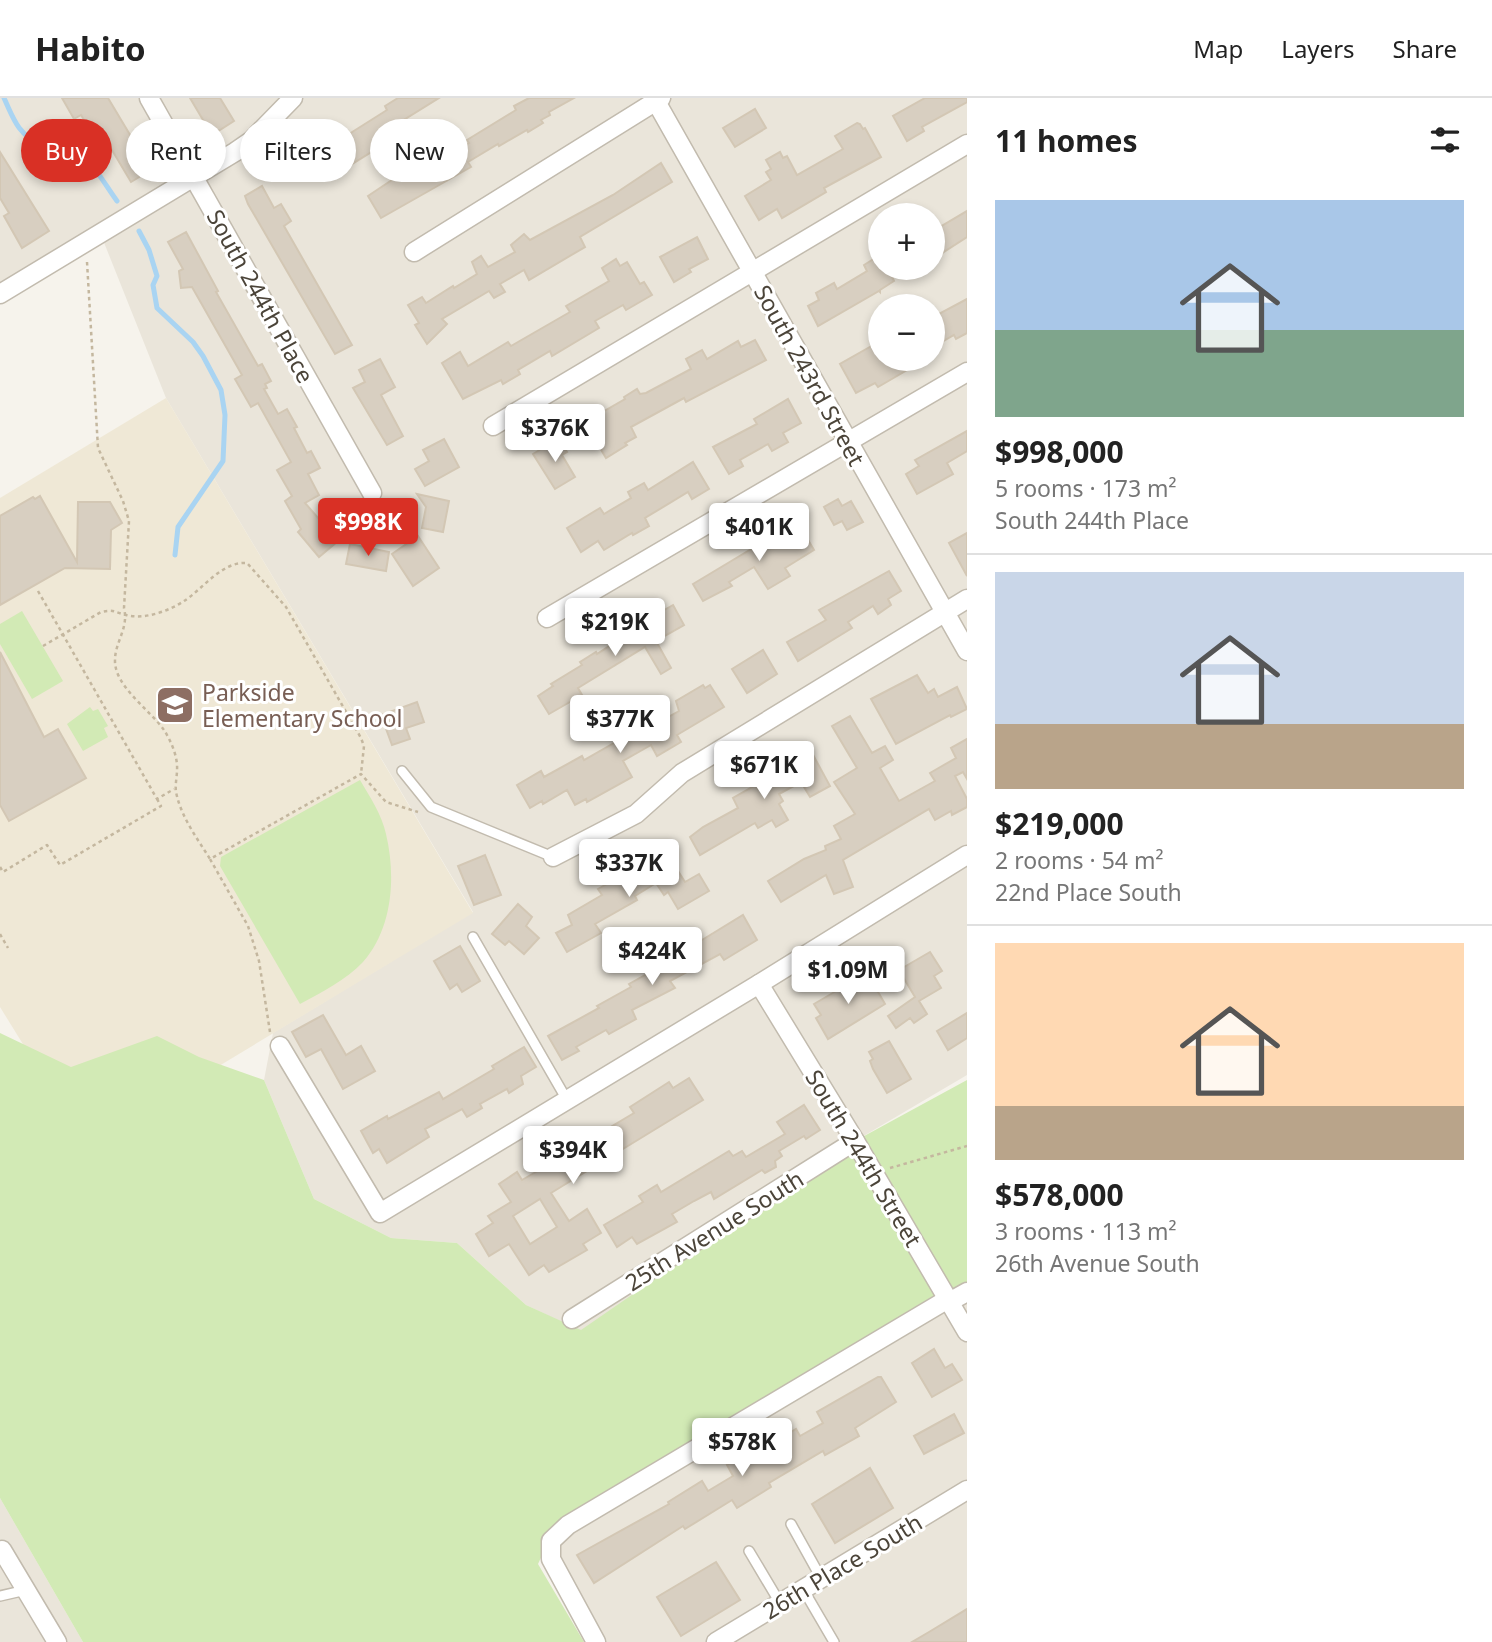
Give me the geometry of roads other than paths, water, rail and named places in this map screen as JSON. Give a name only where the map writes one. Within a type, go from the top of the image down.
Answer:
[{"type":"street","name":"South 244th Place","points":[[149,98],[161,119]]},
{"type":"street","points":[[226,157],[251,141],[293,98]]},
{"type":"street","points":[[414,252],[657,99]]},
{"type":"street","name":"South 243rd Street","points":[[657,99],[848,444],[967,651]]},
{"type":"street","points":[[493,426],[967,144]]},
{"type":"street","points":[[0,294],[187,182]]},
{"type":"street","name":"South 244th Place","points":[[196,182],[372,493]]},
{"type":"street","points":[[547,618],[967,372]]},
{"type":"street","points":[[553,857],[636,814],[682,773],[967,599]]},
{"type":"street","points":[[276,1043],[380,1213],[967,855]]},
{"type":"street","name":"South 244th Street","points":[[759,984],[967,1332]]},
{"type":"street","name":"25th Avenue South","points":[[572,1319],[855,1141]]},
{"type":"street","points":[[596,1642],[551,1559],[551,1541],[568,1525],[949,1300],[967,1292]]},
{"type":"street","name":"26th Place South","points":[[716,1642],[967,1490]]},
{"type":"street","points":[[1,1551],[57,1642]]},
{"type":"lane","points":[[402,771],[431,807],[553,857]]},
{"type":"lane","points":[[473,937],[567,1100]]},
{"type":"lane","points":[[790,1524],[821,1578]]},
{"type":"lane","points":[[749,1551],[780,1603]]},
{"type":"lane","points":[[803,1589],[834,1642]]},
{"type":"lane","points":[[0,1596],[26,1590]]},
{"type":"waterway","points":[[4,98],[21,131],[33,140],[67,146],[82,155],[117,201]]},
{"type":"waterway","points":[[139,231],[149,250],[157,276],[153,285],[157,308],[193,342],[203,356],[221,390],[225,415],[223,461],[178,527],[175,555]]},
{"type":"place","name":"Parkside Elementary School","points":[[175,705]]}]
